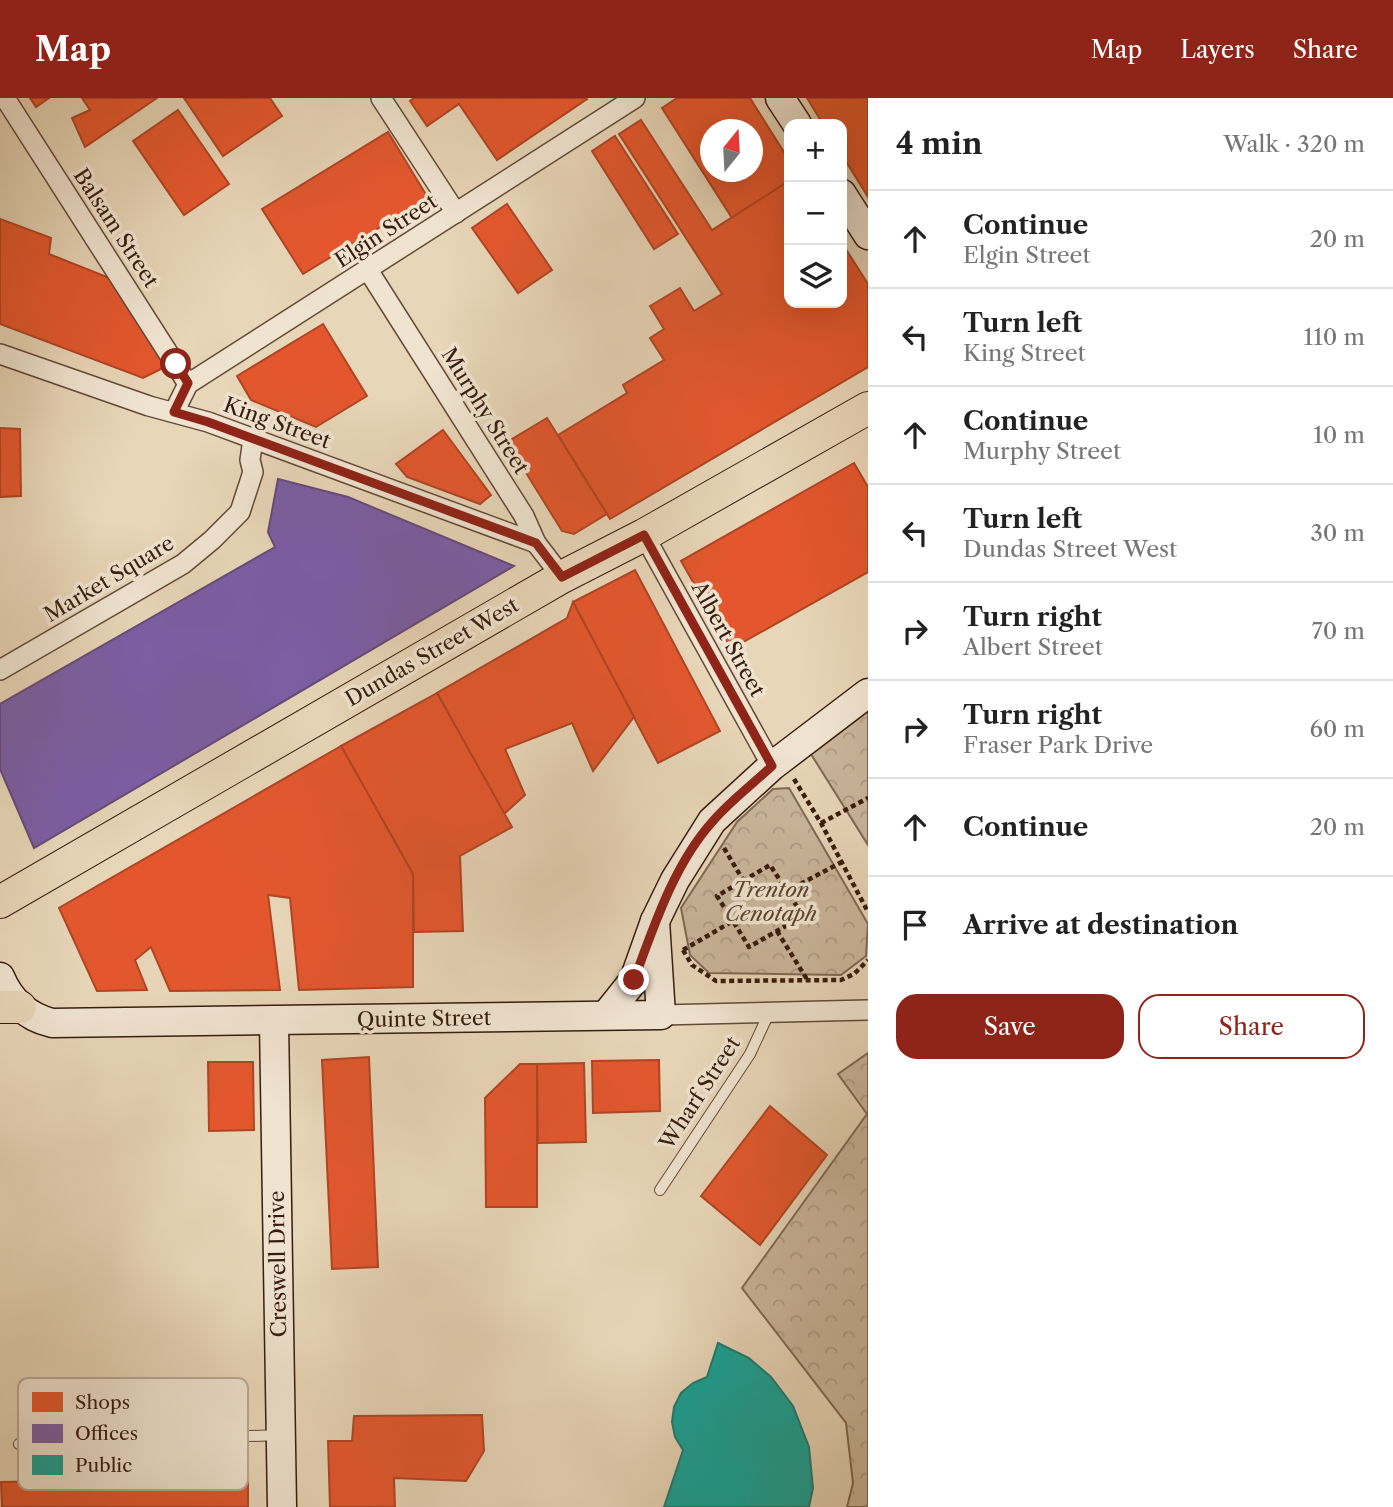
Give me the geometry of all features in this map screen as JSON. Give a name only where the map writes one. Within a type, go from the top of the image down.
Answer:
[{"type":"main road","name":"Dundas Street West","points":[[0,902],[562,577],[644,535],[868,408]]},
{"type":"street","name":"Balsam Street","points":[[5,98],[188,383]]},
{"type":"street","points":[[381,98],[456,213]]},
{"type":"street","name":"Elgin Street","points":[[188,383],[635,98]]},
{"type":"street","points":[[780,98],[794,119]]},
{"type":"street","points":[[847,202],[868,235]]},
{"type":"street","name":"Murphy Street","points":[[368,270],[524,516],[536,543],[562,577]]},
{"type":"street","name":"King Street","points":[[0,354],[253,439],[536,543]]},
{"type":"street","points":[[174,412],[188,383]]},
{"type":"street","name":"Market Square","points":[[0,670],[183,564],[212,540],[240,512],[253,472],[250,460],[253,439]]},
{"type":"street","name":"Albert Street","points":[[644,535],[779,773]]},
{"type":"street","points":[[606,1015],[634,980],[655,921],[681,870],[712,821],[779,773],[868,693]]},
{"type":"street","points":[[655,921],[661,1015]]},
{"type":"street","name":"Quinte Street","points":[[0,977],[10,1007],[52,1023],[274,1022],[868,1010]]},
{"type":"street","name":"Creswell Drive","points":[[274,1022],[282,1507]]},
{"type":"lane","name":"Wharf Street","points":[[660,1190],[750,1054],[769,1013]]},
{"type":"lane","points":[[248,1436],[281,1435]]},
{"type":"path","points":[[779,773],[792,777],[821,823],[868,912]]},
{"type":"path","points":[[821,823],[868,798]]},
{"type":"path","points":[[721,843],[743,880]]},
{"type":"path","points":[[787,891],[840,863]]},
{"type":"path","points":[[770,865],[803,916],[749,947],[717,896],[743,880],[770,865]]},
{"type":"path","points":[[683,950],[733,921]]},
{"type":"path","points":[[776,932],[808,981]]},
{"type":"path","points":[[680,938],[683,950],[692,965],[716,981],[841,980],[855,974],[868,960]]},
{"type":"green space","points":[[868,708],[868,845],[804,743]]},
{"type":"green space","name":"Trenton Cenotaph","points":[[789,788],[868,924],[866,956],[841,975],[709,973],[690,955],[681,908],[737,822],[773,789]]},
{"type":"green space","points":[[868,1053],[868,1507],[847,1507],[853,1483],[846,1423],[742,1288],[867,1114],[838,1074]]},
{"type":"building: Shops","points":[[30,98],[49,98],[36,107]]},
{"type":"building: Shops","points":[[82,98],[157,98],[85,147],[72,118],[90,110]]},
{"type":"building: Shops","points":[[184,98],[270,98],[282,116],[223,156]]},
{"type":"building: Shops","points":[[414,98],[587,99],[497,160],[459,104],[427,126],[410,101]]},
{"type":"building: Shops","points":[[677,98],[750,98],[784,152],[784,184],[732,218],[709,182],[763,182],[763,119],[700,119],[700,168],[662,108]]},
{"type":"building: Shops","points":[[807,98],[868,98],[868,197],[847,163],[847,119],[820,119]]},
{"type":"building: Shops","points":[[178,110],[229,184],[184,215],[133,141]]},
{"type":"building: Shops","points":[[641,120],[712,230],[784,184],[784,308],[847,308],[847,251],[868,284],[868,367],[610,519],[558,435],[627,393],[623,385],[664,360],[650,338],[664,329],[650,306],[680,288],[694,311],[722,294],[619,134]]},
{"type":"building: Shops","points":[[388,132],[428,198],[303,274],[262,209]]},
{"type":"building: Shops","points":[[615,136],[678,234],[654,249],[592,151]]},
{"type":"building: Shops","points":[[507,204],[552,270],[518,293],[472,228]]},
{"type":"building: Shops","points":[[0,219],[51,238],[49,254],[112,279],[165,367],[143,378],[0,324]]},
{"type":"building: Shops","points":[[323,324],[367,396],[316,427],[251,400],[237,376]]},
{"type":"building: Shops","points":[[547,418],[607,514],[574,534],[562,531],[507,442]]},
{"type":"building: Shops","points":[[0,428],[20,429],[21,496],[0,497]]},
{"type":"building: Shops","points":[[443,430],[491,495],[480,504],[407,477],[396,464]]},
{"type":"building: Shops","points":[[854,463],[868,487],[868,572],[731,649],[681,561]]},
{"type":"building: Shops","points":[[635,570],[720,731],[658,763],[573,602]]},
{"type":"building: Shops","points":[[573,602],[634,717],[593,771],[572,723],[505,749],[525,795],[504,814],[437,693],[567,618]]},
{"type":"building: Shops","points":[[437,693],[512,827],[460,856],[463,931],[414,932],[413,874],[341,746]]},
{"type":"building: Shops","points":[[341,746],[413,874],[413,987],[299,990],[290,898],[268,895],[280,990],[170,991],[151,947],[135,960],[147,990],[97,991],[59,908]]},
{"type":"building: Shops","points":[[369,1057],[378,1267],[332,1269],[322,1060]]},
{"type":"building: Shops","points":[[659,1060],[660,1111],[593,1113],[592,1061]]},
{"type":"building: Shops","points":[[208,1062],[253,1062],[254,1130],[209,1131]]},
{"type":"building: Shops","points":[[584,1063],[586,1142],[538,1143],[537,1064]]},
{"type":"building: Shops","points":[[520,1064],[537,1064],[537,1207],[486,1207],[485,1098]]},
{"type":"building: Shops","points":[[770,1106],[827,1155],[760,1245],[701,1196]]},
{"type":"building: Shops","points":[[482,1415],[484,1451],[466,1481],[394,1478],[395,1507],[330,1507],[328,1441],[352,1441],[354,1416]]},
{"type":"building: Shops","points":[[1,1482],[18,1482],[18,1490],[248,1490],[248,1507],[2,1507]]},
{"type":"building: Offices","points":[[278,479],[348,497],[514,566],[34,848],[0,769],[0,704],[275,547],[268,532]]},
{"type":"building: Public","points":[[718,1343],[749,1358],[771,1377],[793,1406],[809,1447],[813,1488],[809,1507],[664,1507],[683,1450],[675,1437],[672,1422],[674,1407],[681,1393],[693,1383],[707,1377]]},
{"type":"route","points":[[176,364],[188,383],[174,412],[208,422],[536,543],[562,577],[644,535],[772,766],[712,821],[686,860],[655,921],[634,980]]}]
